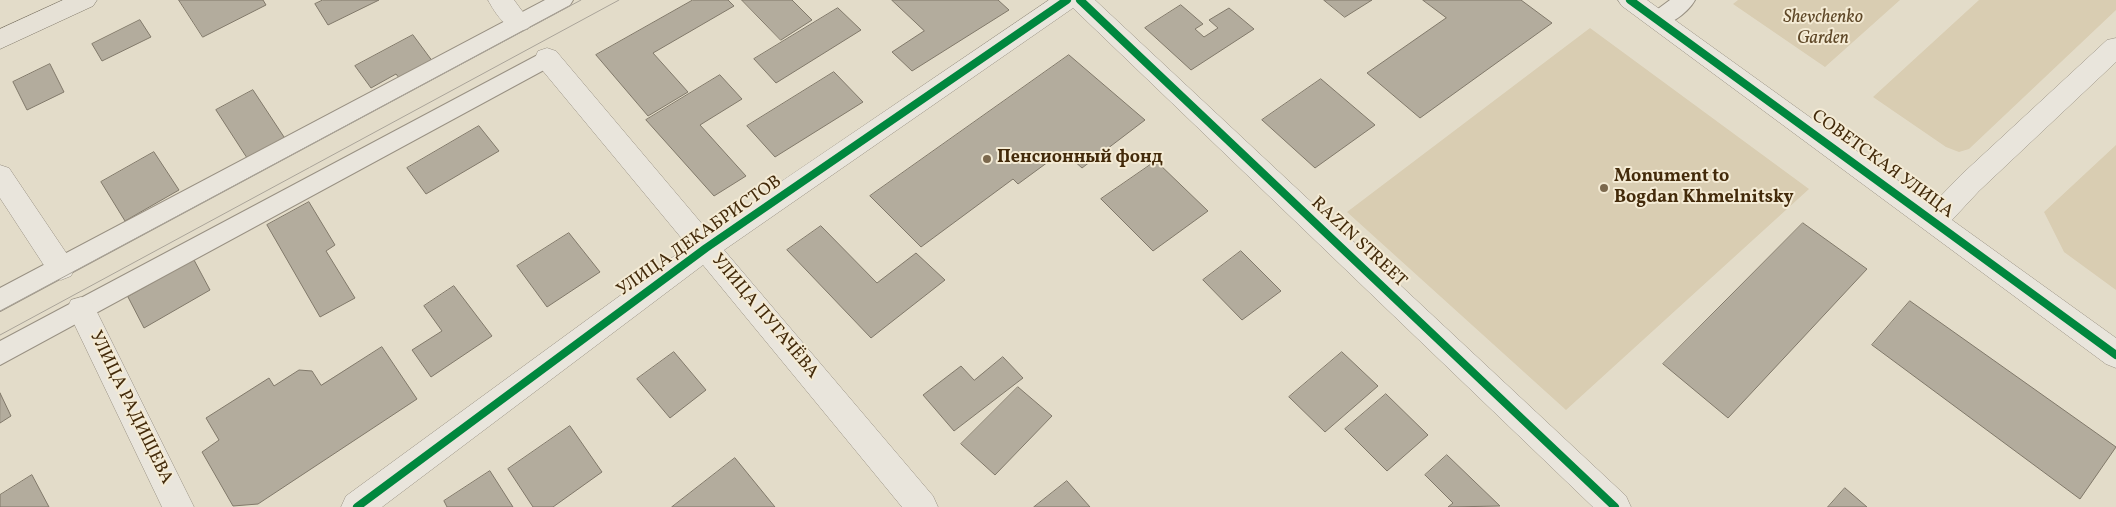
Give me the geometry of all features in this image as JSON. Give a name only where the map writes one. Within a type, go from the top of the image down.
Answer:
[{"type":"main road","points":[[0,40],[85,0]]},
{"type":"street","points":[[500,0],[520,23]]},
{"type":"street","name":"УЛИЦА ДЕКАБРИСТОВ","points":[[356,507],[706,248],[1067,0]]},
{"type":"street","name":"RAZIN STREET","points":[[1080,0],[1616,507]]},
{"type":"street","name":"СОВЕТСКАЯ УЛИЦА","points":[[1630,0],[2116,355]]},
{"type":"street","points":[[1934,221],[1970,182],[2116,47]]},
{"type":"street","name":"УЛИЦА ПУГАЧЁВА","points":[[547,58],[922,507]]},
{"type":"street","points":[[0,176],[61,268]]},
{"type":"street","name":"УЛИЦА РАДИЩЕВА","points":[[81,309],[178,507]]},
{"type":"lane","points":[[0,300],[563,0]]},
{"type":"lane","points":[[1658,20],[1685,0]]},
{"type":"lane","points":[[0,354],[547,58]]},
{"type":"green space","name":"Shevchenko Garden","points":[[1738,0],[1900,0],[1825,67],[1733,4]]},
{"type":"green space","points":[[1979,0],[2116,0],[2116,10],[1969,149],[1959,152],[1946,147],[1873,97]]},
{"type":"green space","points":[[1590,28],[1809,189],[1566,410],[1347,212]]},
{"type":"green space","points":[[2116,145],[2116,290],[2064,252],[2044,212]]},
{"type":"building","points":[[179,0],[263,0],[266,5],[203,37]]},
{"type":"building","points":[[323,0],[379,0],[328,25],[315,4]]},
{"type":"building","points":[[693,0],[728,0],[734,6],[653,53],[688,92],[648,116],[596,55]]},
{"type":"building","points":[[742,0],[792,0],[812,20],[781,40]]},
{"type":"building","points":[[892,0],[998,0],[1009,10],[912,71],[892,52],[924,31]]},
{"type":"building","points":[[1324,0],[1372,0],[1345,17]]},
{"type":"building","points":[[1423,0],[1521,0],[1552,23],[1420,118],[1367,73],[1446,18]]},
{"type":"building","points":[[1181,5],[1203,24],[1195,29],[1204,37],[1218,28],[1209,20],[1229,8],[1254,29],[1191,70],[1145,28]]},
{"type":"building","points":[[838,8],[861,30],[776,83],[754,59]]},
{"type":"building","points":[[140,20],[151,37],[102,61],[92,44]]},
{"type":"building","points":[[413,35],[433,62],[400,79],[396,74],[371,88],[355,66]]},
{"type":"building","name":"Пенсионный фонд","points":[[1069,55],[1145,120],[1082,168],[1063,151],[1018,184],[1013,179],[921,247],[870,196]]},
{"type":"building","points":[[50,64],[64,92],[27,110],[13,82]]},
{"type":"building","points":[[834,72],[863,102],[775,157],[747,126]]},
{"type":"building","points":[[720,75],[742,99],[700,125],[746,176],[714,196],[646,120]]},
{"type":"building","points":[[1321,79],[1375,125],[1315,168],[1262,120]]},
{"type":"building","points":[[253,90],[286,140],[249,161],[216,110]]},
{"type":"building","points":[[479,126],[499,151],[426,194],[407,168]]},
{"type":"building","points":[[154,152],[179,190],[125,221],[101,182]]},
{"type":"building","points":[[1156,161],[1208,211],[1153,251],[1101,199]]},
{"type":"building","points":[[309,202],[335,245],[326,251],[355,298],[320,317],[267,225]]},
{"type":"building","points":[[1803,223],[1867,269],[1728,418],[1663,364]]},
{"type":"building","points":[[821,226],[877,283],[916,253],[945,280],[871,338],[787,250]]},
{"type":"building","points":[[569,233],[600,272],[547,307],[517,266]]},
{"type":"building","points":[[1241,251],[1281,291],[1242,320],[1203,280]]},
{"type":"building","points":[[194,260],[210,290],[144,328],[128,297]]},
{"type":"building","points":[[454,286],[492,336],[431,377],[412,350],[442,331],[424,306]]},
{"type":"building","points":[[1910,301],[2116,447],[2080,499],[1872,345]]},
{"type":"building","points":[[382,347],[417,399],[258,504],[233,506],[202,452],[219,440],[206,418],[269,378],[274,386],[299,370],[312,371],[321,385]]},
{"type":"building","points":[[674,352],[706,390],[670,418],[637,379]]},
{"type":"building","points":[[1342,352],[1378,386],[1325,432],[1289,397]]},
{"type":"building","points":[[1003,357],[1023,378],[954,431],[923,395],[961,366],[974,380]]},
{"type":"building","points":[[1018,387],[1052,416],[995,475],[961,444]]},
{"type":"building","points":[[0,393],[11,416],[0,423]]},
{"type":"building","points":[[1386,394],[1428,435],[1387,471],[1345,429]]},
{"type":"building","points":[[570,426],[602,472],[553,507],[533,507],[508,469]]},
{"type":"building","points":[[1447,455],[1500,506],[1448,507],[1453,503],[1425,475]]},
{"type":"building","points":[[735,458],[775,507],[672,507]]},
{"type":"building","points":[[490,471],[513,507],[447,507],[444,501]]},
{"type":"building","points":[[32,475],[49,507],[0,507],[0,495]]},
{"type":"building","points":[[1067,481],[1090,507],[1034,507]]},
{"type":"building","points":[[1845,488],[1867,507],[1828,507]]},
{"type":"tram line","points":[[0,311],[581,0]]},
{"type":"tram line","points":[[0,335],[619,0]]},
{"type":"cycle path","points":[[357,507],[706,248],[1067,0]]},
{"type":"cycle path","points":[[1080,0],[1615,507]]},
{"type":"cycle path","points":[[1630,0],[2116,355]]},
{"type":"place","name":"Пенсионный фонд","points":[[987,159]]},
{"type":"place","name":"Monument to Bogdan Khmelnitsky","points":[[1604,188]]}]
